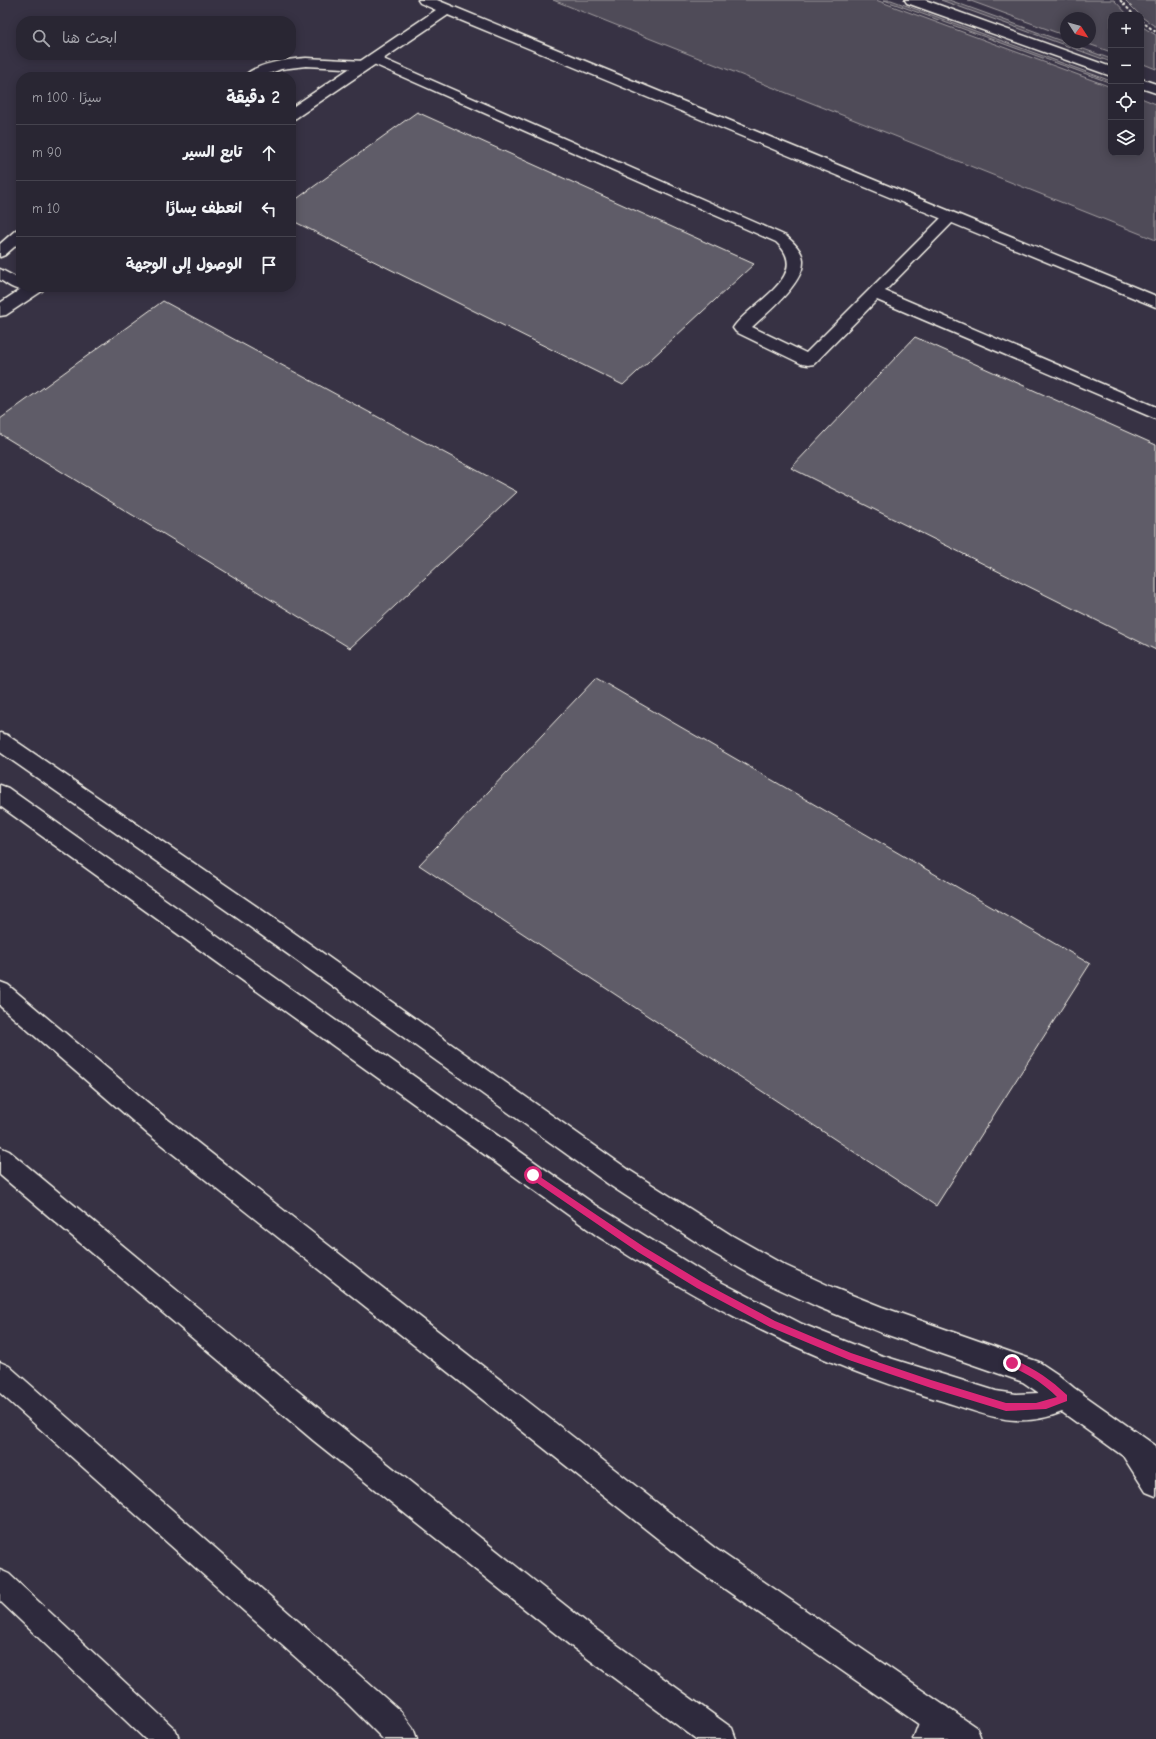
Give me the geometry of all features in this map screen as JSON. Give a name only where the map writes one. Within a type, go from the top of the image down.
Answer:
[{"type":"street","points":[[425,0],[1156,302]]},
{"type":"street","points":[[912,0],[1108,71]]},
{"type":"street","points":[[296,112],[448,9]]},
{"type":"street","points":[[1144,84],[1156,89]]},
{"type":"street","points":[[0,311],[22,292]]},
{"type":"street","points":[[0,742],[251,915],[620,1178],[722,1244],[775,1274],[827,1298],[882,1320],[968,1348],[1030,1371],[1048,1383],[1064,1398],[1156,1462]]},
{"type":"street","points":[[0,794],[585,1213],[641,1250],[700,1285],[773,1324],[851,1357],[931,1384],[1006,1407],[1026,1408],[1040,1406],[1064,1398]]},
{"type":"street","points":[[0,992],[157,1126],[700,1554],[826,1644],[932,1729],[966,1739]]},
{"type":"street","points":[[0,1159],[324,1431],[581,1636],[721,1739]]},
{"type":"street","points":[[0,1375],[390,1723],[402,1739]]},
{"type":"street","points":[[1128,1442],[1156,1482]]},
{"type":"lane","points":[[261,72],[292,62],[369,62],[781,239],[789,246],[794,254],[796,263],[795,272],[783,287],[741,328],[808,360],[950,217]]},
{"type":"lane","points":[[0,252],[16,238]]},
{"type":"lane","points":[[0,274],[16,282]]},
{"type":"lane","points":[[875,293],[1156,413]]},
{"type":"lane","points":[[0,1582],[165,1739]]},
{"type":"path","points":[[1120,0],[1131,12]]},
{"type":"path","points":[[1144,23],[1156,32]]},
{"type":"shaded area","points":[[553,0],[876,0],[1108,86],[1108,156],[1144,156],[1144,99],[1156,104],[1156,240]]},
{"type":"shaded area","points":[[884,0],[891,0],[1108,80],[1108,82]]},
{"type":"shaded area","points":[[941,0],[949,0],[1060,40],[1060,43]]},
{"type":"shaded area","points":[[968,0],[1114,0],[1125,12],[1108,12],[1108,51],[1096,47],[1096,12],[1060,12],[1060,34]]},
{"type":"shaded area","points":[[1125,0],[1156,0],[1156,27],[1144,19],[1144,12],[1137,12]]},
{"type":"shaded area","points":[[1144,28],[1156,35],[1156,69],[1144,64]]},
{"type":"shaded area","points":[[1073,48],[1081,48],[1108,58],[1108,61]]},
{"type":"building","points":[[417,112],[754,264],[623,385],[296,222],[296,199]]},
{"type":"building","points":[[163,301],[517,492],[350,648],[0,434],[0,419]]},
{"type":"building","points":[[915,337],[1156,445],[1156,650],[791,468]]},
{"type":"building","points":[[596,678],[1090,964],[936,1206],[419,865]]},
{"type":"route","points":[[533,1175],[585,1213],[641,1250],[700,1285],[773,1324],[851,1357],[1006,1407],[1026,1408],[1046,1405],[1064,1398],[1048,1383],[1030,1371],[1012,1363]]}]
